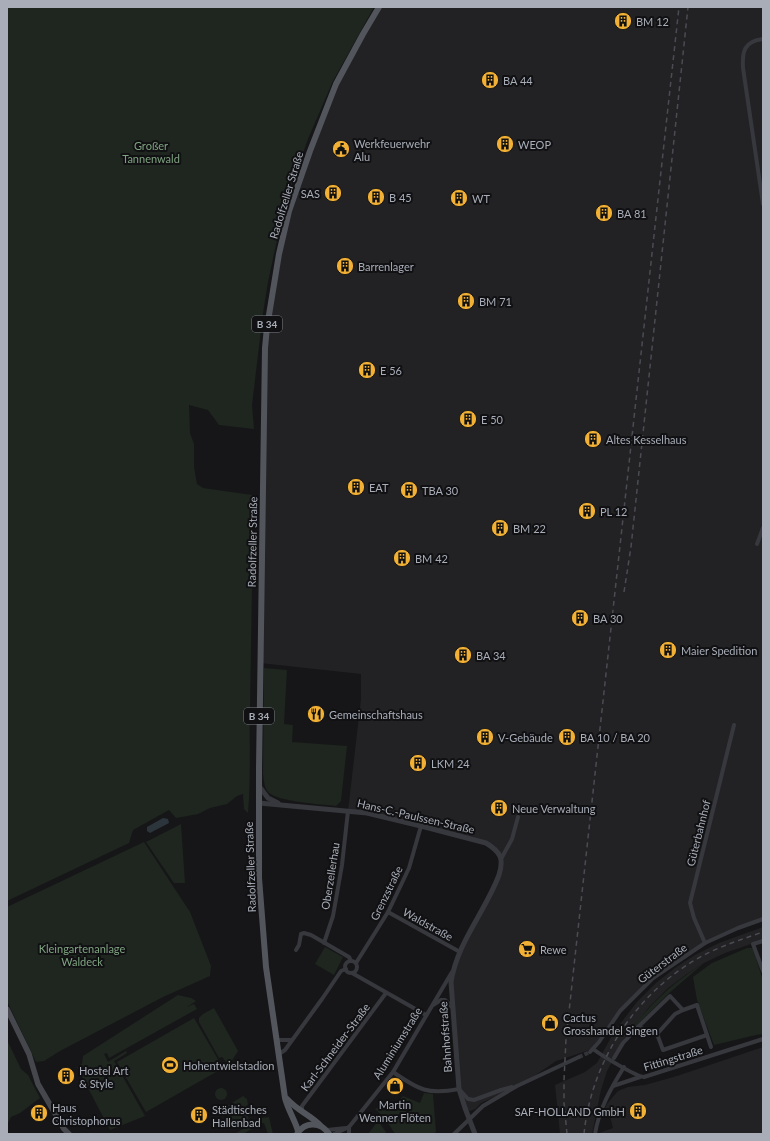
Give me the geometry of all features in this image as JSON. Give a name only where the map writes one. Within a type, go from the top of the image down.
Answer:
[{"type":"main road","name":"Radolfzeller Straße","points":[[297,1133],[288,1109],[266,967],[258,841],[265,348],[279,254],[288,218],[310,151],[336,84],[379,7]]},
{"type":"main road","points":[[7,1010],[29,1054],[38,1084],[64,1129],[69,1134]]},
{"type":"main road","points":[[286,1098],[294,1108],[316,1120],[326,1130]]},
{"type":"main road","name":"B 34","points":[[297,1133],[307,1125],[314,1124],[326,1130]]},
{"type":"street","points":[[763,39],[752,42],[745,48],[742,55],[763,204]]},
{"type":"street","points":[[757,544],[763,528]]},
{"type":"street","name":"Güterbahnhof","points":[[705,943],[694,918],[690,903],[734,725]]},
{"type":"street","points":[[259,784],[268,798],[280,805]]},
{"type":"street","name":"Hans-C.-Paulssen-Straße","points":[[259,803],[348,811],[386,817],[486,843],[495,849],[501,859]]},
{"type":"street","name":"Oberzellerhau","points":[[324,943],[333,916],[342,865],[348,811]]},
{"type":"street","points":[[501,859],[512,838],[518,818]]},
{"type":"street","name":"Grenzstraße","points":[[356,963],[388,912],[409,868],[420,826]]},
{"type":"street","name":"Aluminiumstraße","points":[[334,1134],[348,1127],[393,1072],[452,972],[460,952],[496,883],[501,868],[501,859]]},
{"type":"street","name":"Waldstraße","points":[[388,912],[460,952]]},
{"type":"street","name":"Güterstraße","points":[[591,1050],[599,1042],[620,1011],[653,978],[705,943],[738,928],[763,919]]},
{"type":"street","points":[[296,950],[299,945],[301,934],[304,933],[310,935],[349,957],[351,961],[356,963],[357,969],[352,973]]},
{"type":"street","points":[[763,941],[754,944],[763,971]]},
{"type":"street","points":[[351,961],[347,962],[345,965],[347,972],[352,973],[426,1015]]},
{"type":"street","points":[[279,1054],[285,1050],[342,971],[346,969]]},
{"type":"street","name":"Aluminiumstraße","points":[[431,1006],[439,994],[451,982],[452,972]]},
{"type":"street","name":"Bahnhofstraße","points":[[451,982],[459,1089],[470,1118]]},
{"type":"street","name":"Karl-Schneider-Straße","points":[[302,1112],[302,1106],[386,993]]},
{"type":"street","points":[[614,1058],[623,1043],[670,996],[683,1010]]},
{"type":"street","name":"Aluminiumstraße","points":[[431,1006],[441,1000],[445,1000],[453,1008]]},
{"type":"street","points":[[657,1034],[676,1014],[697,1005],[711,1047]]},
{"type":"street","points":[[638,1027],[657,1034],[663,1050],[707,1035]]},
{"type":"street","name":"Fittingstraße","points":[[591,1050],[640,1077],[648,1077],[763,1039]]},
{"type":"street","points":[[277,1040],[292,1040]]},
{"type":"street","points":[[454,1134],[482,1106],[517,1086],[579,1056]]},
{"type":"street","points":[[596,1134],[602,1108],[612,1086],[624,1067]]},
{"type":"street","points":[[393,1072],[414,1086],[427,1091],[440,1092],[459,1089],[468,1099],[474,1100],[500,1090],[517,1086]]},
{"type":"street","points":[[612,1086],[640,1077]]},
{"type":"street","points":[[470,1118],[475,1134]]},
{"type":"street","points":[[326,1130],[348,1127],[349,1134]]},
{"type":"shaded area","points":[[379,7],[763,7],[763,919],[705,943],[664,971],[631,999],[593,1049],[556,1061],[524,1083],[481,1103],[475,1109],[470,1111],[465,1108],[459,1089],[452,972],[496,883],[501,859],[486,843],[348,811],[361,699],[361,674],[260,663],[265,348],[289,211],[336,84]]},
{"type":"shaded area","points":[[163,818],[168,819],[169,823],[150,833],[147,831],[147,827]]},
{"type":"shaded area","points":[[763,927],[763,940],[725,953],[704,963],[667,989],[650,1006],[625,1037],[607,1071],[601,1090],[592,1134],[560,1134],[555,1085],[585,1072],[597,1063],[614,1032],[637,1002],[656,983],[675,968],[695,955],[719,943]]},
{"type":"shaded area","points":[[763,1047],[763,1134],[599,1134],[613,1128],[610,1116],[603,1113],[607,1104],[618,1091],[628,1087],[645,1085],[677,1076]]},
{"type":"green space","name":"Großer Tannenwald","points":[[7,7],[374,7],[333,81],[308,139],[284,207],[263,313],[252,405],[254,429],[219,425],[208,410],[189,405],[190,433],[194,444],[194,467],[197,484],[203,488],[252,495],[250,775],[248,813],[244,809],[243,794],[237,796],[227,804],[210,808],[198,814],[176,818],[169,810],[133,830],[129,843],[7,901]]},
{"type":"green space","points":[[264,668],[287,670],[284,724],[293,725],[292,742],[347,746],[341,801],[336,806],[290,800],[268,792],[264,783],[263,774]]},
{"type":"green space","points":[[181,824],[185,883],[174,883],[146,842]]},
{"type":"green space","name":"Kleingartenanlage Waldeck","points":[[144,842],[190,912],[211,966],[210,976],[163,997],[60,1051],[44,1061],[36,1062],[7,1001],[7,907]]},
{"type":"green space","points":[[325,947],[343,957],[334,975],[315,964]]},
{"type":"green space","points":[[747,948],[753,948],[763,981],[763,1034],[714,1045],[697,1000],[693,977],[712,963]]},
{"type":"green space","points":[[704,963],[668,994],[625,1037],[661,996],[681,979]]},
{"type":"green space","points":[[178,995],[191,998],[196,1001],[187,1007],[194,1004],[197,1009],[109,1058],[107,1053],[104,1054],[108,1062],[126,1051],[127,1053],[114,1061],[145,1116],[110,1130],[77,1067],[82,1064],[83,1056]]},
{"type":"green space","points":[[214,1008],[238,1051],[229,1065],[222,1057],[219,1058],[199,1022],[199,1018],[203,1014]]},
{"type":"green space","name":"Hohentwielstadion","points":[[194,1018],[223,1068],[146,1112],[117,1062]]},
{"type":"green space","points":[[7,1040],[21,1069],[28,1075],[40,1098],[20,1113],[11,1117],[7,1125]]},
{"type":"green space","points":[[221,1088],[225,1090],[227,1094],[225,1098],[221,1100],[217,1098],[215,1094],[217,1090]]},
{"type":"green space","points":[[424,1093],[433,1094],[436,1132],[433,1134],[395,1134],[384,1117],[375,1109],[379,1107],[384,1111],[386,1108],[392,1110],[403,1096],[420,1103]]},
{"type":"green space","points":[[243,1096],[247,1099],[247,1108],[224,1113],[224,1108]]},
{"type":"green space","points":[[247,1112],[249,1121],[234,1129],[227,1116]]},
{"type":"green space","points":[[269,1117],[273,1134],[268,1134],[264,1123],[262,1123],[262,1118]]},
{"type":"green space","points":[[378,1121],[386,1132],[385,1134],[368,1134]]},
{"type":"green space","points":[[256,1122],[258,1125],[243,1134],[236,1133]]},
{"type":"tunnel","points":[[579,1057],[590,1052]]},
{"type":"railway","points":[[567,1134],[564,1103],[566,1039],[679,7]]},
{"type":"railway","points":[[624,592],[631,547],[688,7]]},
{"type":"railway","points":[[584,1134],[588,1108],[606,1057],[619,1034],[635,1012],[653,992],[673,975],[695,960],[703,955],[763,932]]},
{"type":"place","name":"BM 12","points":[[623,21]]},
{"type":"place","name":"BA 44","points":[[490,80]]},
{"type":"place","name":"WEOP","points":[[505,144]]},
{"type":"place","name":"Werkfeuerwehr Alu","points":[[341,149]]},
{"type":"place","name":"SAS","points":[[333,193]]},
{"type":"place","name":"B 45","points":[[376,197]]},
{"type":"place","name":"WT","points":[[459,198]]},
{"type":"place","name":"BA 81","points":[[604,213]]},
{"type":"place","name":"Barrenlager","points":[[345,266]]},
{"type":"place","name":"BM 71","points":[[466,301]]},
{"type":"place","name":"E 56","points":[[367,370]]},
{"type":"place","name":"E 50","points":[[468,419]]},
{"type":"place","name":"Altes Kesselhaus","points":[[593,439]]},
{"type":"place","name":"EAT","points":[[356,487]]},
{"type":"place","name":"TBA 30","points":[[409,490]]},
{"type":"place","name":"PL 12","points":[[587,511]]},
{"type":"place","name":"BM 22","points":[[500,528]]},
{"type":"place","name":"BM 42","points":[[402,558]]},
{"type":"place","name":"BA 30","points":[[580,618]]},
{"type":"place","name":"Maier Spedition","points":[[668,650]]},
{"type":"place","name":"BA 34","points":[[463,655]]},
{"type":"place","name":"Gemeinschaftshaus","points":[[316,714]]},
{"type":"place","name":"V-Gebäude","points":[[485,737]]},
{"type":"place","name":"BA 10 / BA 20","points":[[567,737]]},
{"type":"place","name":"LKM 24","points":[[418,763]]},
{"type":"place","name":"Neue Verwaltung","points":[[499,808]]},
{"type":"place","name":"Rewe","points":[[527,949]]},
{"type":"place","name":"Cactus Grosshandel Singen","points":[[550,1023]]},
{"type":"place","name":"Hohentwielstadion","points":[[170,1065]]},
{"type":"place","name":"Hostel Art & Style","points":[[66,1076]]},
{"type":"place","name":"Martin Wenner Flöten","points":[[395,1086]]},
{"type":"place","name":"SAF-HOLLAND GmbH","points":[[638,1111]]},
{"type":"place","name":"Haus Christophorus","points":[[39,1113]]},
{"type":"place","name":"Städtisches Hallenbad","points":[[199,1115]]}]
